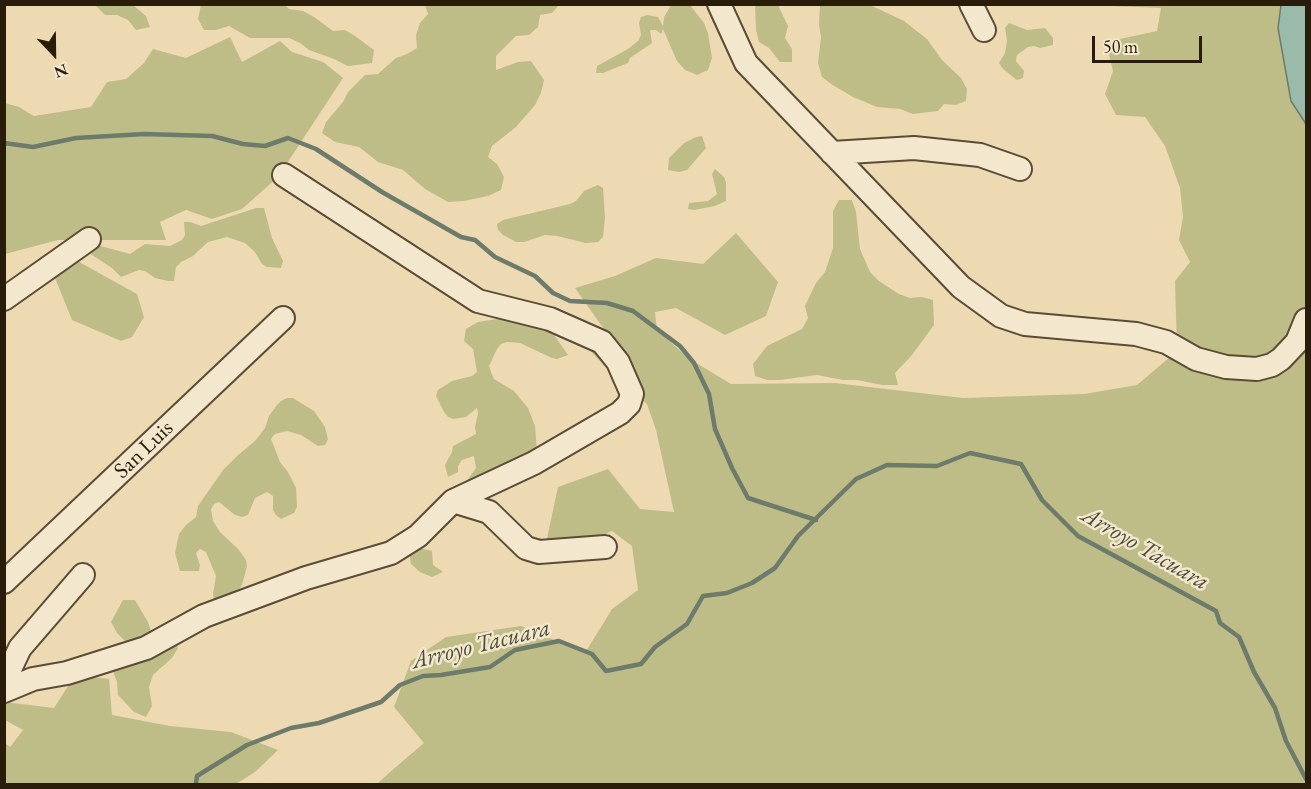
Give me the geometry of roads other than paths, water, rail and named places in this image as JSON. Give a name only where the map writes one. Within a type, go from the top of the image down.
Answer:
[{"type":"street","points":[[719,4],[746,63],[961,287],[1001,316],[1024,324],[1136,334],[1166,342],[1196,359],[1226,367],[1257,369],[1272,365],[1281,359],[1297,342],[1306,321]]},
{"type":"street","points":[[971,4],[984,30]]},
{"type":"street","points":[[832,153],[914,148],[980,155],[1020,169]]},
{"type":"street","points":[[4,691],[33,679],[66,673],[146,648],[204,616],[306,578],[391,553],[417,537],[453,501],[534,462],[620,412],[629,404],[632,394],[618,363],[602,342],[550,319],[478,301],[284,175]]},
{"type":"street","points":[[4,299],[90,239]]},
{"type":"street","name":"San Luis","points":[[4,582],[283,318]]},
{"type":"street","points":[[453,501],[489,512],[526,548],[539,552],[606,547]]},
{"type":"street","points":[[4,682],[20,648],[83,575]]},
{"type":"waterway","points":[[4,143],[33,147],[76,138],[144,134],[212,136],[243,144],[265,146],[288,138],[316,149],[382,192],[461,237],[475,240],[495,257],[535,276],[553,293],[570,301],[607,303],[633,311],[680,346],[694,363],[709,394],[715,429],[748,498],[816,520]]},
{"type":"waterway","name":"Arroyo Tacuara","points":[[196,784],[197,776],[247,745],[291,728],[319,723],[381,702],[400,685],[423,676],[490,667],[515,650],[559,641],[592,654],[606,671],[641,664],[655,647],[687,624],[703,596],[727,593],[752,583],[775,568],[798,536],[856,479],[887,465],[937,466],[970,453],[1021,464],[1042,500],[1078,536],[1216,611],[1220,623],[1239,637],[1254,672],[1275,708],[1286,741],[1306,779]]}]
